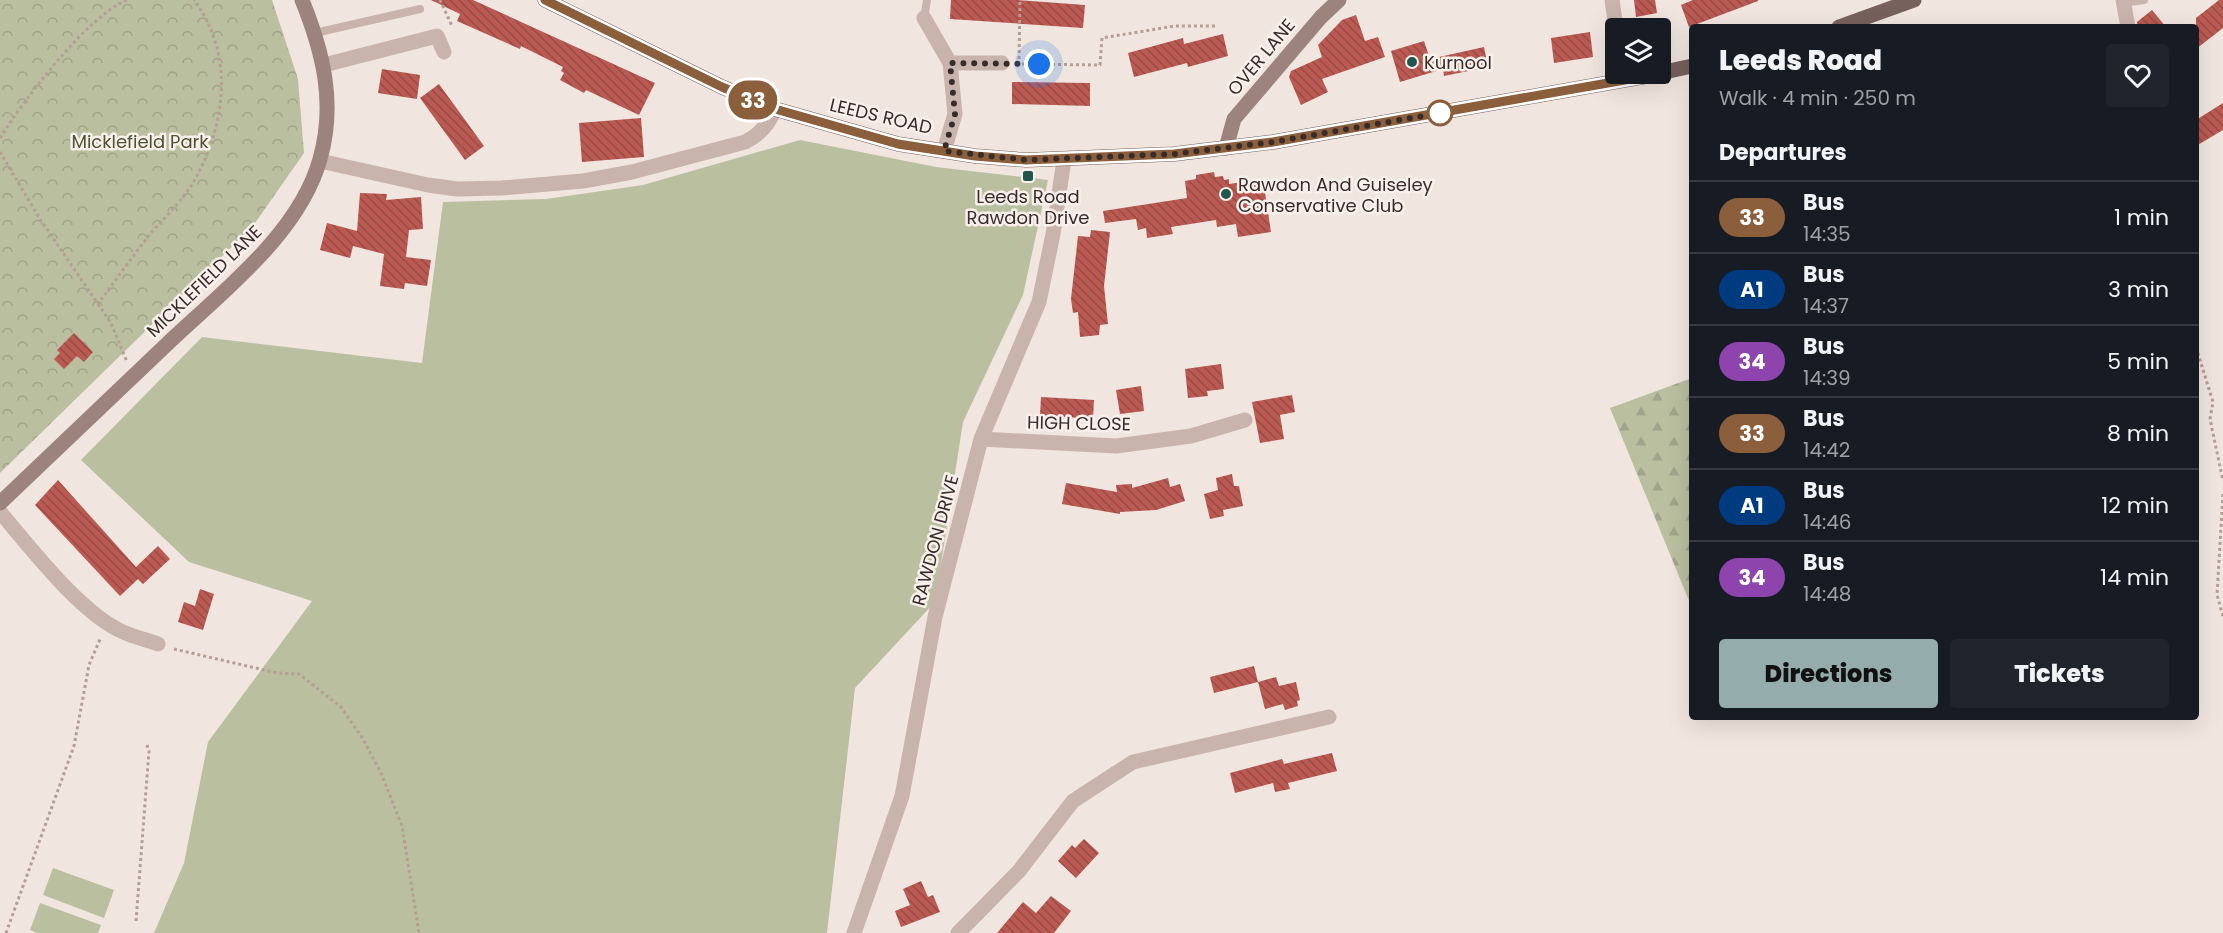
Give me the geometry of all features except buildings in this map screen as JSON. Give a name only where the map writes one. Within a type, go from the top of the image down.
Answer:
[{"type":"main road","name":"MICKLEFIELD LANE","points":[[0,503],[279,237],[312,181],[320,161],[328,112],[324,65],[302,0]]},
{"type":"main road","name":"LEEDS ROAD","points":[[545,0],[722,87],[775,109],[898,144],[1026,160],[1174,154],[1226,148],[1605,81]]},
{"type":"main road","name":"OVER LANE","points":[[1226,148],[1233,119],[1321,16],[1339,0]]},
{"type":"main road","points":[[1847,24],[1914,0]]},
{"type":"main road","name":"LEEDS ROAD","points":[[1671,71],[1689,67]]},
{"type":"street","points":[[1612,0],[1615,18]]},
{"type":"street","points":[[2123,2],[2127,24]]},
{"type":"street","points":[[924,18],[950,63],[955,114],[944,151]]},
{"type":"street","points":[[324,65],[437,36],[444,52]]},
{"type":"street","points":[[950,63],[1002,63]]},
{"type":"street","points":[[320,161],[401,180],[457,189],[542,185],[632,172],[746,142],[765,127],[775,109]]},
{"type":"street","name":"RAWDON DRIVE","points":[[854,933],[902,796],[935,617],[981,440],[1039,302],[1053,234],[1064,160]]},
{"type":"street","name":"HIGH CLOSE","points":[[981,440],[1116,446],[1191,436],[1245,420]]},
{"type":"street","points":[[0,512],[62,582],[107,621],[121,631],[158,644]]},
{"type":"street","points":[[958,933],[1019,871],[1073,801],[1132,762],[1329,717]]},
{"type":"lane","points":[[924,18],[927,0]]},
{"type":"lane","points":[[2123,2],[2144,0]]},
{"type":"lane","points":[[315,33],[420,9]]},
{"type":"path","points":[[0,138],[17,110],[50,69],[88,29],[126,0]]},
{"type":"path","points":[[98,304],[134,254],[193,183],[214,137],[221,115],[222,73],[206,16],[194,0]]},
{"type":"path","points":[[437,36],[452,26],[440,0]]},
{"type":"path","points":[[1018,64],[1020,0]]},
{"type":"path","points":[[1002,63],[1100,65],[1102,38],[1175,26],[1217,26]]},
{"type":"path","points":[[0,152],[40,219],[111,323],[132,377]]},
{"type":"path","points":[[2199,357],[2213,402],[2210,419],[2223,481]]},
{"type":"path","points":[[2223,494],[2217,595],[2223,616]]},
{"type":"path","points":[[6,933],[74,746],[89,665],[107,621]]},
{"type":"path","points":[[158,644],[208,659],[277,673],[299,674],[341,707],[363,739],[381,773],[402,826],[419,933]]},
{"type":"path","points":[[136,921],[149,751],[147,745]]},
{"type":"green space","name":"Micklefield Park","points":[[0,0],[272,0],[298,79],[304,153],[253,226],[0,473]]},
{"type":"green space","points":[[800,140],[936,167],[1048,180],[1023,295],[963,422],[935,602],[855,688],[827,933],[154,933],[184,863],[208,742],[312,601],[189,562],[81,460],[202,337],[422,363],[443,202],[546,199],[643,185]]},
{"type":"green space","points":[[1689,379],[1689,601],[1610,408]]},
{"type":"green space","points":[[53,868],[114,890],[104,918],[43,895]]},
{"type":"green space","points":[[40,903],[101,925],[98,933],[37,933],[30,930]]},
{"type":"bus line","name":"33","points":[[545,0],[722,87],[775,109],[898,144],[975,156],[1064,160],[1174,154],[1273,142],[1612,84]]},
{"type":"place","name":"Kurnool","points":[[1412,62]]},
{"type":"place","name":"Leeds Road Rawdon Drive","points":[[1028,176]]},
{"type":"place","name":"Rawdon And Guiseley Conservative Club","points":[[1226,194]]},
{"type":"route","points":[[1039,64],[950,63],[955,114],[944,151],[1026,160],[1174,154],[1273,142],[1440,113]]}]
